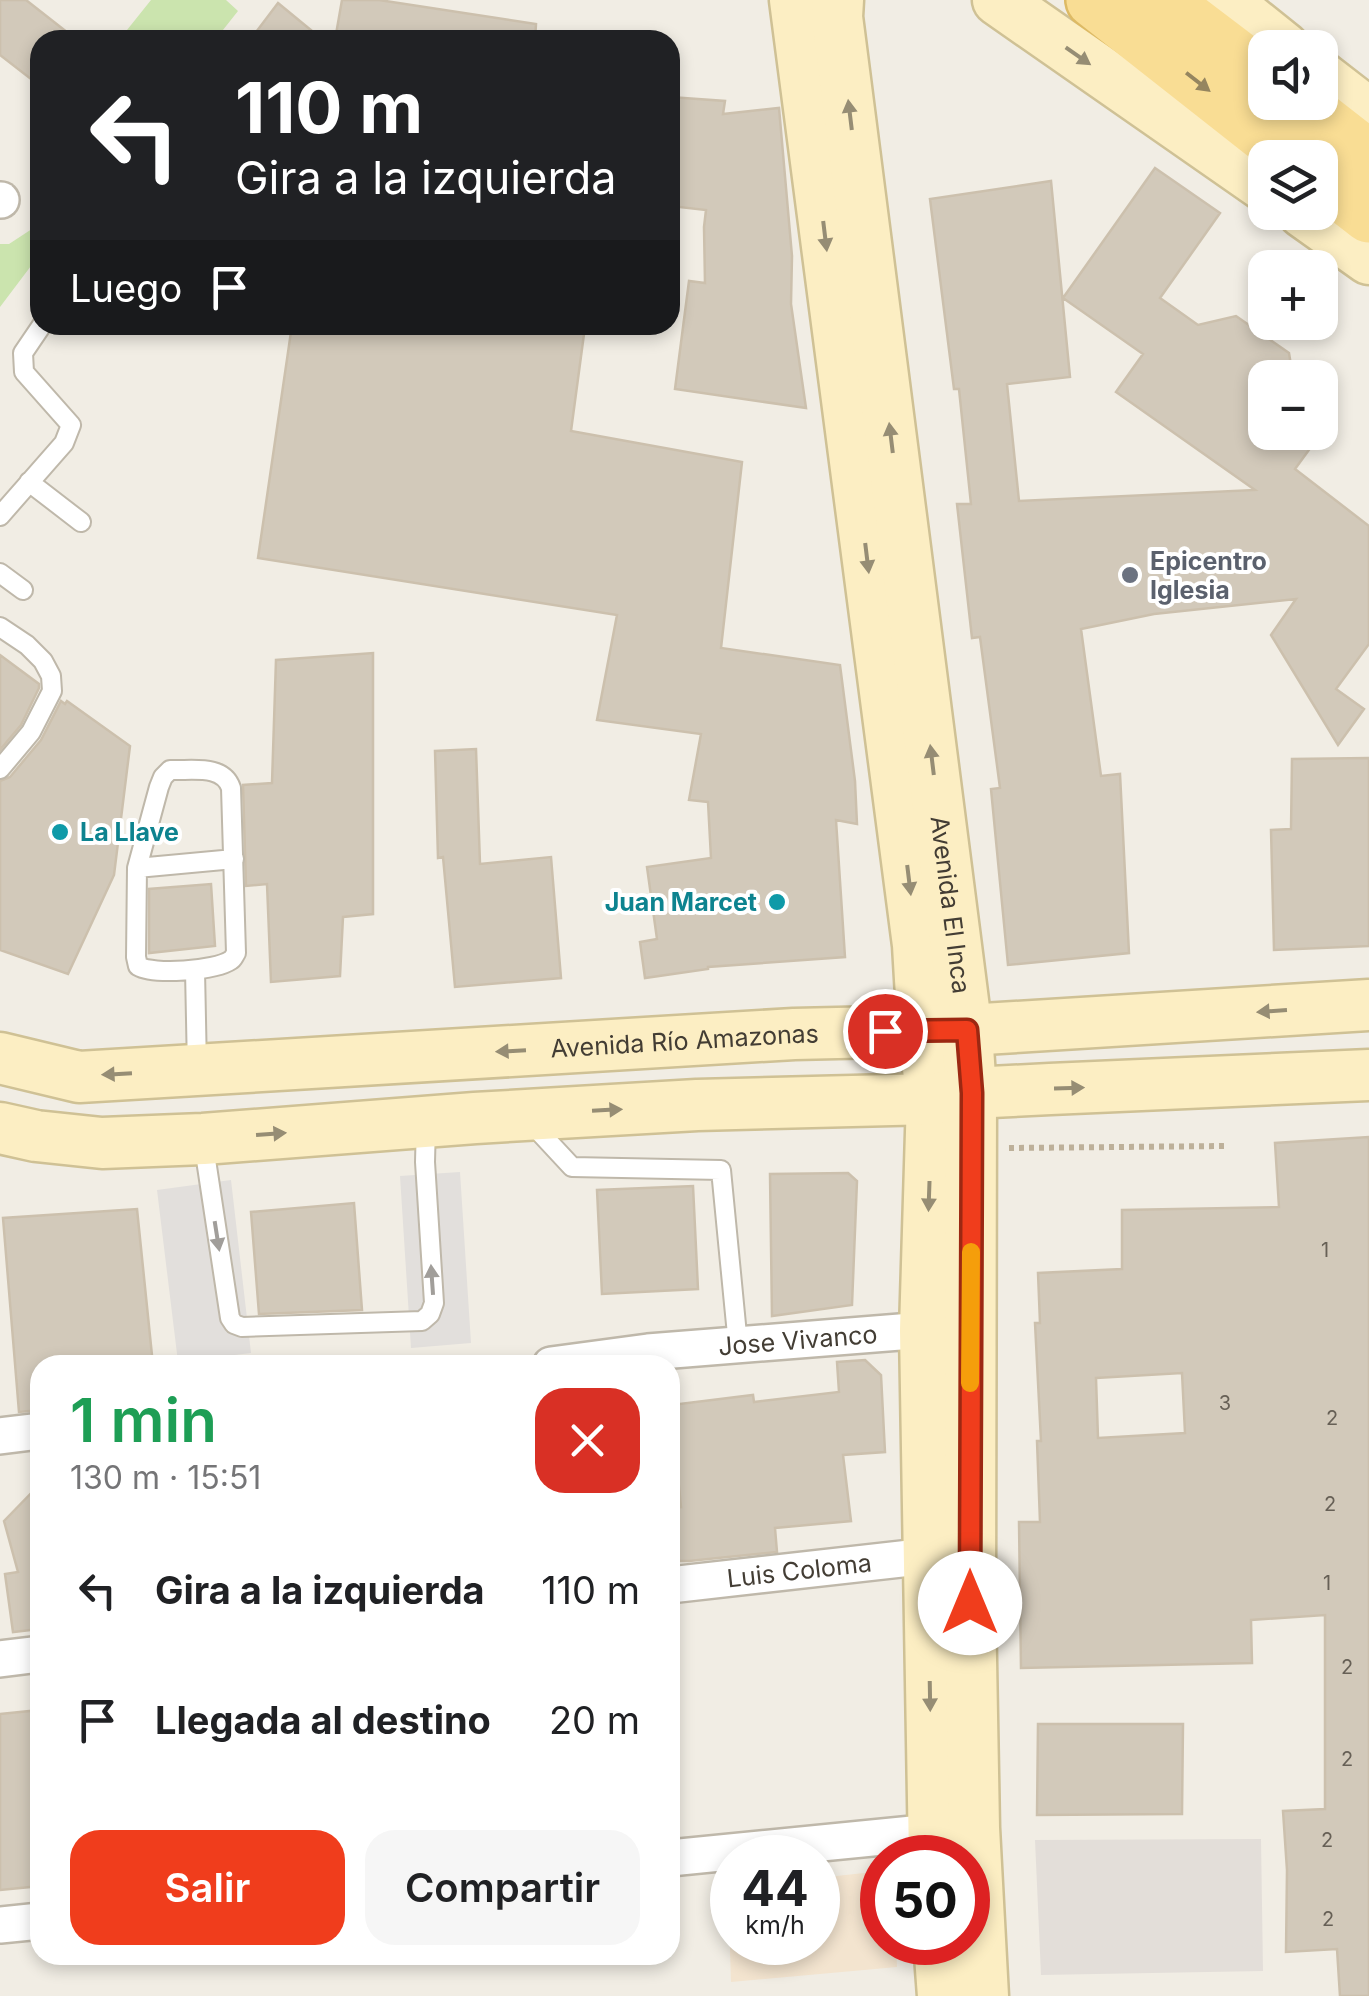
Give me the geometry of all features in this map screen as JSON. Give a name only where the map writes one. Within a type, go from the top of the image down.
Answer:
[{"type":"main road","points":[[998,0],[1248,174]]},
{"type":"main road","points":[[1094,0],[1272,140]]},
{"type":"main road","points":[[1162,0],[1248,65]]},
{"type":"main road","points":[[1224,0],[1262,30]]},
{"type":"main road","name":"Avenida El Inca","points":[[829,4],[952,1096],[970,1603],[947,1835]]},
{"type":"main road","points":[[1338,90],[1369,114]]},
{"type":"main road","points":[[1319,120],[1369,158]]},
{"type":"main road","points":[[1338,191],[1369,215]]},
{"type":"main road","points":[[1328,230],[1369,259]]},
{"type":"main road","name":"Avenida Río Amazonas","points":[[0,1058],[79,1077],[794,1034],[945,1030],[1369,1005]]},
{"type":"main road","points":[[0,1128],[36,1136],[102,1142],[203,1140],[697,1105],[1369,1075]]},
{"type":"main road","name":"Avenida El Inca","points":[[947,1835],[928,1556],[924,1330],[952,1096]]},
{"type":"main road","points":[[941,1965],[943,1996]]},
{"type":"main road","name":"Avenida El Inca","points":[[976,1965],[983,1996]]},
{"type":"street","name":"Jose Vivanco","points":[[626,1355],[924,1330]]},
{"type":"street","points":[[0,1436],[30,1432]]},
{"type":"street","name":"Luis Coloma","points":[[680,1584],[928,1556]]},
{"type":"street","points":[[0,1659],[30,1655]]},
{"type":"street","points":[[680,1857],[860,1845]]},
{"type":"street","points":[[0,1925],[30,1922]]},
{"type":"lane","points":[[0,516],[64,443],[71,425],[24,372],[23,353],[35,335]]},
{"type":"lane","points":[[28,482],[81,522]]},
{"type":"lane","points":[[0,573],[23,590]]},
{"type":"lane","points":[[0,627],[43,661],[51,676],[52,691],[32,732],[0,769]]},
{"type":"lane","points":[[170,770],[218,772],[227,778],[231,788],[234,859],[236,953],[231,960],[195,970],[148,972],[138,966],[137,868],[159,787],[170,770]]},
{"type":"lane","points":[[137,868],[234,859]]},
{"type":"lane","points":[[195,970],[198,1070]]},
{"type":"lane","points":[[524,1115],[572,1168],[721,1170],[738,1345]]},
{"type":"lane","points":[[203,1140],[234,1324],[242,1327],[422,1321],[434,1303],[426,1123]]},
{"type":"path","points":[[1006,1148],[1227,1146]]},
{"type":"shaded area","points":[[460,1172],[471,1343],[411,1348],[400,1176]]},
{"type":"shaded area","points":[[231,1180],[251,1353],[177,1355],[157,1190]]},
{"type":"shaded area","points":[[1261,1839],[1263,1971],[1041,1975],[1035,1840]]},
{"type":"shaded area","points":[[860,1873],[860,1965],[897,1967],[731,1982],[730,1965],[840,1965],[840,1876]]},
{"type":"green space","points":[[151,0],[226,0],[238,11],[223,30],[127,30]]},
{"type":"green space","points":[[30,230],[30,267],[0,307],[0,244],[9,244]]},
{"type":"building","points":[[0,0],[26,0],[64,30],[30,30],[30,78],[0,55]]},
{"type":"building","points":[[342,0],[379,0],[536,24],[536,30],[337,30]]},
{"type":"building","points":[[278,3],[311,30],[258,30]]},
{"type":"building","points":[[680,98],[725,101],[723,114],[779,108],[792,256],[791,304],[806,408],[675,389],[689,281],[705,283],[706,210],[680,207]]},
{"type":"building","points":[[1155,168],[1220,213],[1160,298],[1198,325],[1236,316],[1248,324],[1248,340],[1270,340],[1289,353],[1290,360],[1248,360],[1248,450],[1309,450],[1295,469],[1369,526],[1369,644],[1336,689],[1364,709],[1338,745],[1271,635],[1296,599],[1154,614],[1081,629],[1101,776],[1120,774],[1129,953],[1008,965],[991,789],[1000,788],[980,637],[972,638],[957,504],[971,504],[959,389],[954,389],[930,199],[1051,181],[1070,377],[1007,384],[1019,501],[1255,490],[1116,392],[1143,354],[1063,298]]},
{"type":"building","points":[[291,335],[584,335],[571,431],[742,462],[721,648],[840,665],[857,824],[836,820],[845,957],[708,967],[645,978],[640,942],[657,939],[647,867],[711,858],[708,802],[689,800],[701,734],[597,720],[617,615],[258,558]]},
{"type":"building","points":[[373,653],[373,914],[343,917],[340,976],[271,982],[267,884],[246,886],[243,785],[272,783],[276,660]]},
{"type":"building","points":[[0,655],[39,684],[39,688],[21,725],[0,750]]},
{"type":"building","name":"La Llave","points":[[61,701],[67,701],[130,746],[114,875],[68,974],[0,950],[0,781],[10,777],[41,740]]},
{"type":"building","points":[[476,749],[480,864],[551,857],[561,978],[455,987],[443,857],[438,858],[435,751]]},
{"type":"building","points":[[1369,758],[1369,946],[1274,950],[1271,830],[1291,829],[1292,759]]},
{"type":"building","points":[[211,884],[215,946],[149,953],[149,889]]},
{"type":"building","points":[[1369,1137],[1369,1996],[1340,1996],[1337,1949],[1286,1952],[1283,1811],[1325,1809],[1325,1615],[1251,1620],[1252,1663],[1021,1668],[1019,1522],[1040,1522],[1037,1441],[1041,1441],[1035,1323],[1040,1323],[1038,1273],[1122,1269],[1122,1210],[1279,1207],[1275,1143]],"holes":[[[1182,1373],[1185,1433],[1098,1438],[1096,1378]]]},
{"type":"building","points":[[848,1173],[857,1181],[852,1305],[772,1316],[770,1174]]},
{"type":"building","points":[[693,1186],[698,1289],[602,1294],[597,1190]]},
{"type":"building","points":[[354,1203],[362,1310],[259,1314],[251,1212]]},
{"type":"building","points":[[137,1209],[152,1355],[30,1355],[30,1411],[19,1412],[3,1218]]},
{"type":"building","points":[[865,1360],[881,1375],[885,1452],[843,1455],[851,1521],[775,1528],[777,1552],[680,1561],[680,1404],[753,1395],[754,1402],[839,1392],[837,1362]]},
{"type":"building","points":[[30,1494],[30,1630],[13,1632],[5,1574],[18,1572],[4,1521]]},
{"type":"building","points":[[30,1711],[30,1887],[0,1890],[0,1714]]},
{"type":"building","points":[[1038,1724],[1183,1724],[1182,1814],[1037,1815]]},
{"type":"slow traffic","points":[[970,1383],[971,1252]]},
{"type":"place","name":"Epicentro Iglesia","points":[[1130,575]]},
{"type":"place","name":"La Llave","points":[[60,832]]},
{"type":"place","name":"Juan Marcet","points":[[777,902]]},
{"type":"route","points":[[885,1031],[967,1030],[972,1093],[970,1603]]}]
